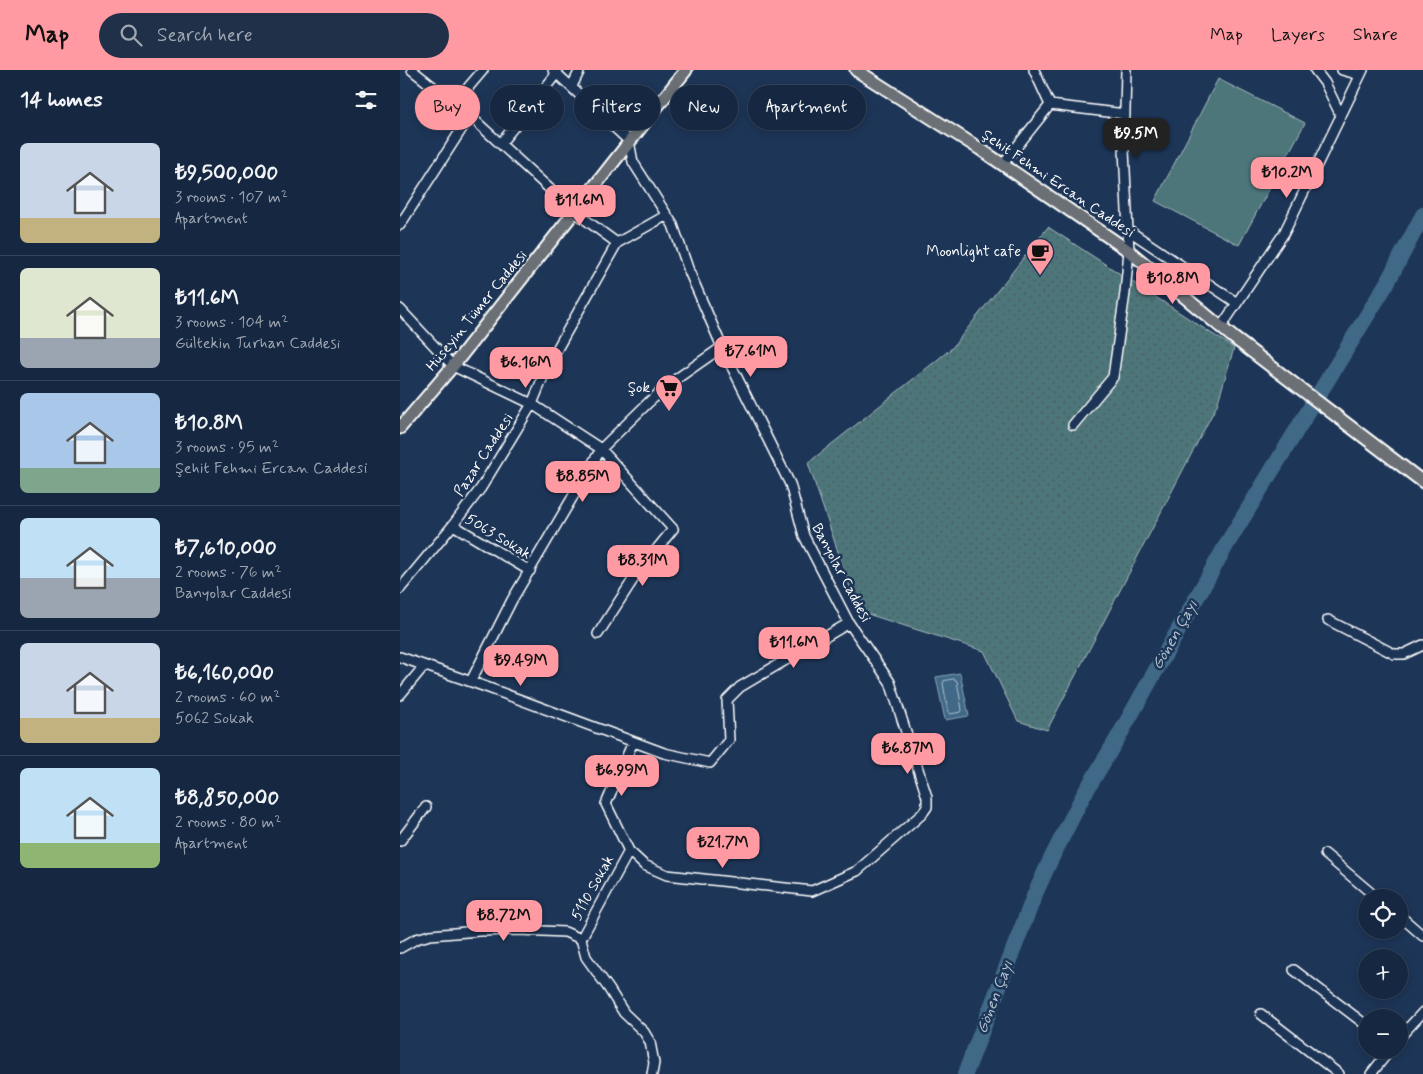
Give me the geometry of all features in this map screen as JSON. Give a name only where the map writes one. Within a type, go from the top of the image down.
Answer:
[{"type":"main road","name":"Hüseyin Tümer Caddesi","points":[[400,428],[454,366],[686,70]]},
{"type":"main road","name":"Şehit Fehmi Ercan Caddesi","points":[[856,70],[869,74],[1129,251],[1234,338],[1420,480]]},
{"type":"street","points":[[412,70],[432,85]]},
{"type":"street","points":[[470,85],[483,70]]},
{"type":"street","points":[[572,86],[580,70]]},
{"type":"street","points":[[1034,70],[1050,105]]},
{"type":"street","points":[[1073,425],[1113,377],[1129,251],[1124,150],[1126,70]]},
{"type":"street","points":[[1315,70],[1341,116]]},
{"type":"street","points":[[1221,327],[1284,233],[1362,73],[1342,70]]},
{"type":"street","points":[[501,143],[555,72],[629,141]]},
{"type":"street","points":[[1050,105],[1125,114]]},
{"type":"street","points":[[1003,164],[1050,105]]},
{"type":"street","points":[[480,125],[576,212],[616,243],[667,215]]},
{"type":"street","points":[[401,223],[461,130]]},
{"type":"street","name":"Banyolar Caddesi","points":[[629,141],[633,162],[673,225],[689,271],[722,347],[790,484],[804,536],[849,623],[890,682],[927,797],[927,807],[922,814],[857,870],[812,891],[667,875],[644,865],[629,851]]},
{"type":"street","points":[[1128,230],[1237,303]]},
{"type":"street","name":"Pazar Caddesi","points":[[400,589],[481,488],[532,404],[548,365],[616,243]]},
{"type":"street","points":[[400,309],[454,366],[532,404],[601,449],[673,529],[638,572],[598,634]]},
{"type":"street","points":[[471,682],[512,600],[601,449],[660,392],[722,347]]},
{"type":"street","name":"5063 Sokak","points":[[453,525],[530,571]]},
{"type":"street","points":[[1328,620],[1394,654],[1404,654],[1423,645]]},
{"type":"street","points":[[400,657],[664,753],[710,763],[729,740],[728,700],[740,687],[849,623]]},
{"type":"street","points":[[400,694],[424,666]]},
{"type":"street","name":"5110 Sokak","points":[[581,939],[629,851],[606,804],[633,742]]},
{"type":"street","points":[[400,841],[426,808]]},
{"type":"street","points":[[1325,854],[1366,889]]},
{"type":"street","points":[[1408,922],[1422,933]]},
{"type":"street","points":[[400,948],[416,939],[430,935],[519,930],[565,932],[581,939],[586,957],[624,1014],[644,1032],[650,1042],[654,1063],[652,1074]]},
{"type":"street","points":[[1294,970],[1358,1019]]},
{"type":"street","points":[[1408,1028],[1423,1012]]},
{"type":"street","points":[[1262,1014],[1340,1074]]},
{"type":"street","points":[[1371,1074],[1383,1059]]},
{"type":"green space","points":[[1218,79],[1305,123],[1239,245],[1155,201]]},
{"type":"green space","points":[[1048,227],[1234,348],[1217,405],[1047,730],[1018,721],[984,651],[858,611],[808,463],[952,348]]},
{"type":"water","points":[[960,673],[969,716],[945,720],[936,677]]},
{"type":"waterway","name":"Gönen Çayı","points":[[965,1074],[1035,894],[1083,796],[1228,542],[1387,283],[1423,215]]},
{"type":"place","name":"Moonlight cafe","points":[[1040,276]]},
{"type":"place","name":"Şok","points":[[669,412]]}]
